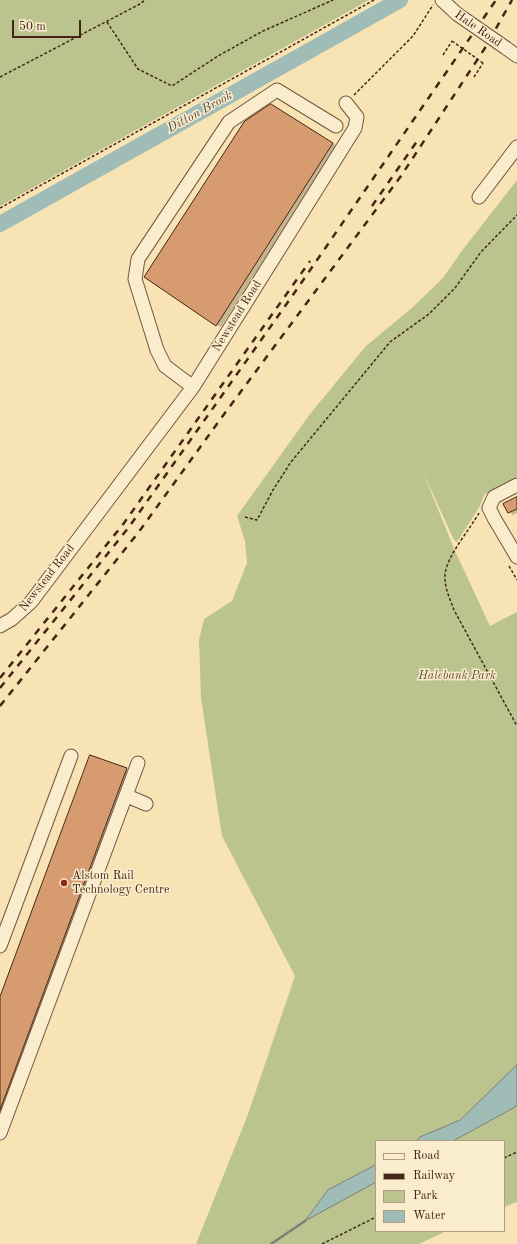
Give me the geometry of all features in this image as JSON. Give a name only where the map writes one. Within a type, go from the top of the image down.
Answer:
[{"type":"street","name":"Hale Road","points":[[438,1],[517,56]]},
{"type":"street","points":[[193,387],[165,366],[157,350],[135,279],[138,259],[229,122],[277,90],[336,126]]},
{"type":"street","name":"Newstead Road","points":[[0,626],[16,617],[31,602],[193,387],[355,128],[357,117],[346,103]]},
{"type":"street","points":[[479,197],[517,147]]},
{"type":"street","points":[[517,485],[494,497],[489,508],[517,557]]},
{"type":"street","points":[[0,946],[71,756]]},
{"type":"street","points":[[0,1133],[127,796],[138,763]]},
{"type":"street","points":[[127,796],[146,804]]},
{"type":"path","points":[[0,77],[106,22],[144,0]]},
{"type":"path","points":[[106,22],[138,69],[172,86],[218,56],[263,31],[333,0]]},
{"type":"path","points":[[0,208],[374,0]]},
{"type":"path","points":[[346,103],[416,33],[427,12],[438,1]]},
{"type":"path","points":[[443,55],[452,41],[483,63],[474,76]]},
{"type":"path","points":[[245,517],[257,520],[273,490],[291,462],[390,342],[429,314],[455,288],[481,252],[517,216]]},
{"type":"path","points":[[489,508],[480,512],[449,562],[445,574],[447,591],[454,610],[517,726]]},
{"type":"path","points":[[505,1158],[517,1152]]},
{"type":"path","points":[[322,1244],[375,1218]]},
{"type":"green space","points":[[0,0],[369,0],[0,206]]},
{"type":"green space","name":"Halebank Park","points":[[517,180],[517,477],[484,495],[480,506],[457,542],[454,540],[422,470],[455,551],[490,626],[517,612],[517,1202],[505,1207],[505,1140],[375,1140],[375,1232],[444,1232],[419,1244],[196,1244],[247,1117],[295,976],[222,836],[201,698],[199,640],[204,619],[232,601],[247,563],[245,541],[237,516],[310,414],[366,346],[413,307],[443,278],[461,252]]},
{"type":"water","points":[[517,1065],[517,1106],[455,1140],[417,1140],[420,1137],[460,1120]]},
{"type":"water","points":[[375,1166],[375,1183],[305,1221],[328,1190]]},
{"type":"building","points":[[271,104],[333,143],[216,326],[144,277],[244,122]]},
{"type":"building","points":[[517,497],[517,509],[508,513],[503,504]]},
{"type":"building","name":"Alstom Rail Technology Centre","points":[[90,755],[127,768],[0,1110],[0,997]]},
{"type":"waterway","name":"Ditton Brook","points":[[0,224],[400,0]]},
{"type":"waterway","points":[[271,1244],[305,1221]]},
{"type":"railway","points":[[0,688],[129,527],[295,292],[496,0]]},
{"type":"railway","points":[[0,706],[138,533],[401,176],[485,48],[512,0]]},
{"type":"railway","points":[[372,206],[420,137]]},
{"type":"railway","points":[[0,678],[124,523],[310,261]]},
{"type":"place","name":"Alstom Rail Technology Centre","points":[[64,883]]}]
